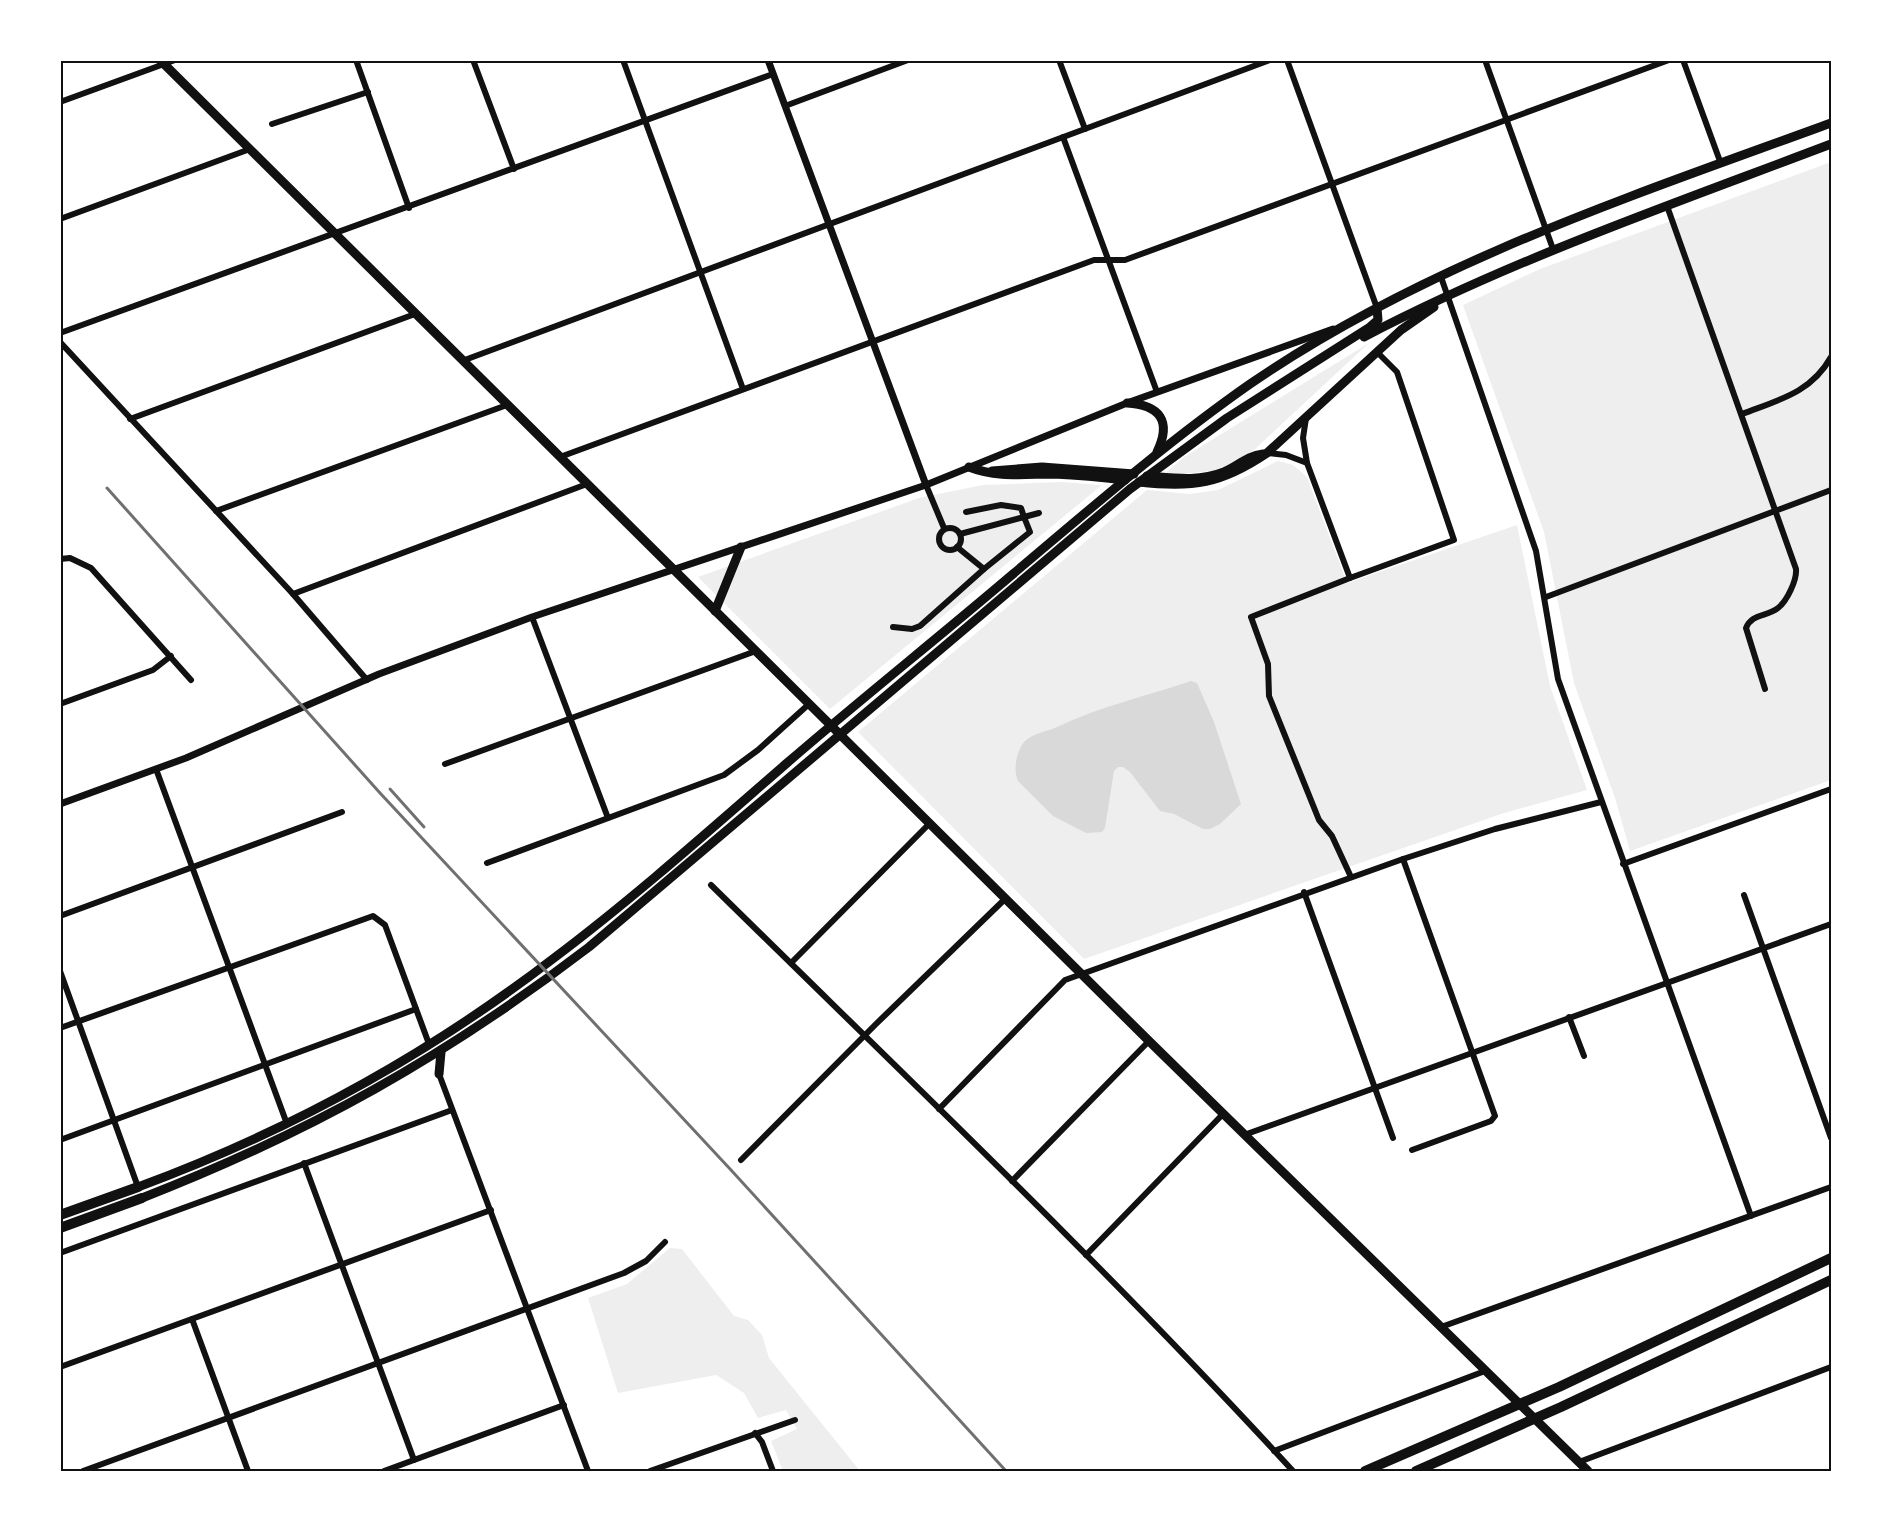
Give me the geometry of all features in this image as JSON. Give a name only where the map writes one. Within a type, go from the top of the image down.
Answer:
[{"type":"highway","points":[[60,1215],[138,1187]]},
{"type":"highway","points":[[60,1228],[142,1198]]},
{"type":"highway","points":[[1365,1471],[1558,1387],[1831,1258]]},
{"type":"highway","points":[[1416,1471],[1561,1407],[1831,1280]]},
{"type":"main road","points":[[162,62],[929,824],[1588,1471]]},
{"type":"main road","points":[[138,1187],[208,1160],[287,1124],[371,1080],[429,1044],[554,959],[1137,469],[1246,387],[1295,354],[1377,308],[1547,228],[1831,123]]},
{"type":"main road","points":[[1322,359],[1410,313],[1553,249],[1831,144]]},
{"type":"main road","points":[[969,467],[984,473],[1087,475],[1183,486],[1226,477],[1267,453],[1401,330],[1448,297]]},
{"type":"main road","points":[[142,1198],[226,1165],[344,1108],[441,1052],[529,993],[589,947],[1130,489],[1227,418],[1322,359],[1378,320],[1377,308]]},
{"type":"main road","points":[[1127,404],[1142,404],[1153,409],[1161,417],[1164,429],[1156,455]]},
{"type":"main road","points":[[715,610],[741,546]]},
{"type":"main road","points":[[439,1074],[441,1052]]},
{"type":"street","points":[[60,102],[162,62],[175,60]]},
{"type":"street","points":[[356,60],[410,208]]},
{"type":"street","points":[[473,60],[514,169]]},
{"type":"street","points":[[623,60],[743,389]]},
{"type":"street","points":[[768,60],[872,342],[944,528]]},
{"type":"street","points":[[785,106],[908,60]]},
{"type":"street","points":[[1059,60],[1085,129]]},
{"type":"street","points":[[462,361],[1270,60]]},
{"type":"street","points":[[1287,60],[1377,308]]},
{"type":"street","points":[[1485,60],[1553,249]]},
{"type":"street","points":[[560,457],[1094,260],[1125,260],[1669,60]]},
{"type":"street","points":[[1683,60],[1721,164]]},
{"type":"street","points":[[60,333],[334,233],[410,208],[773,74]]},
{"type":"street","points":[[272,124],[368,92]]},
{"type":"street","points":[[1063,137],[1157,392]]},
{"type":"street","points":[[60,219],[250,149]]},
{"type":"street","points":[[1667,206],[1797,574],[1783,603],[1777,609],[1751,620],[1746,628],[1765,689]]},
{"type":"street","points":[[1441,277],[1536,551],[1546,597],[1549,634],[1558,679],[1750,1216]]},
{"type":"street","points":[[130,419],[415,314]]},
{"type":"street","points":[[60,804],[156,769],[320,702],[367,680],[532,617],[926,485],[1157,392],[1347,324]]},
{"type":"street","points":[[60,342],[293,594],[367,680]]},
{"type":"street","points":[[1351,877],[1332,836],[1319,820],[1269,696],[1268,664],[1251,617],[1454,540],[1397,372],[1377,352]]},
{"type":"street","points":[[1742,414],[1786,397],[1815,381],[1831,357]]},
{"type":"street","points":[[216,511],[507,405]]},
{"type":"street","points":[[1306,418],[1302,438],[1308,463],[1350,579]]},
{"type":"street","points":[[1267,453],[1286,455],[1308,463]]},
{"type":"street","points":[[293,594],[588,484]]},
{"type":"street","points":[[1546,597],[1831,490]]},
{"type":"street","points":[[893,627],[912,629],[920,626],[1030,531],[1021,508],[1001,504],[966,512]]},
{"type":"street","points":[[960,534],[1039,513]]},
{"type":"street","points":[[953,527],[960,534],[960,545],[957,547],[948,550],[942,546],[940,533],[944,528],[953,527]]},
{"type":"street","points":[[957,547],[984,569]]},
{"type":"street","points":[[60,559],[70,558],[92,568],[191,680]]},
{"type":"street","points":[[532,617],[609,818]]},
{"type":"street","points":[[445,764],[756,651]]},
{"type":"street","points":[[60,704],[153,670],[171,656]]},
{"type":"street","points":[[487,863],[724,775],[759,750],[809,704]]},
{"type":"street","points":[[156,769],[287,1124]]},
{"type":"street","points":[[1623,864],[1831,789]]},
{"type":"street","points":[[939,1108],[1065,980],[1080,973],[1304,892],[1403,859],[1516,823],[1601,802]]},
{"type":"street","points":[[60,916],[342,813]]},
{"type":"street","points":[[791,963],[929,824]]},
{"type":"street","points":[[1403,859],[1495,1116],[1491,1121],[1412,1150]]},
{"type":"street","points":[[711,885],[867,1034],[1086,1255],[1293,1471]]},
{"type":"street","points":[[1304,892],[1393,1138]]},
{"type":"street","points":[[1744,895],[1831,1138]]},
{"type":"street","points":[[741,1160],[1005,899]]},
{"type":"street","points":[[60,1028],[362,918],[373,916],[385,925],[429,1044]]},
{"type":"street","points":[[1244,1135],[1831,924]]},
{"type":"street","points":[[60,970],[138,1187]]},
{"type":"street","points":[[60,1140],[416,1009]]},
{"type":"street","points":[[1569,1017],[1584,1056]]},
{"type":"street","points":[[1012,1181],[1149,1041]]},
{"type":"street","points":[[439,1074],[588,1471]]},
{"type":"street","points":[[60,1253],[452,1110]]},
{"type":"street","points":[[1086,1255],[1223,1114]]},
{"type":"street","points":[[304,1163],[414,1460]]},
{"type":"street","points":[[1440,1328],[1831,1187]]},
{"type":"street","points":[[60,1367],[491,1210]]},
{"type":"street","points":[[83,1471],[624,1274],[646,1261],[665,1242]]},
{"type":"street","points":[[192,1319],[248,1471]]},
{"type":"street","points":[[1579,1462],[1831,1367]]},
{"type":"street","points":[[1274,1451],[1485,1371]]},
{"type":"street","points":[[384,1471],[564,1405]]},
{"type":"street","points":[[650,1471],[795,1420]]},
{"type":"street","points":[[755,1433],[762,1442],[773,1471]]},
{"type":"shaded area","points":[[1831,162],[1831,780],[1630,851],[1615,798],[1574,683],[1544,532],[1463,305],[1540,269]]},
{"type":"shaded area","points":[[1369,343],[1254,450],[1222,470],[1162,476],[1184,457]]},
{"type":"shaded area","points":[[1278,461],[1293,465],[1307,477],[1347,583],[1517,525],[1550,686],[1587,790],[1504,813],[1084,959],[858,732],[1147,490],[1190,494],[1218,490]]},
{"type":"shaded area","points":[[1061,482],[1102,485],[830,709],[698,577],[919,498],[983,485]]},
{"type":"shaded area","points":[[1191,681],[1197,683],[1214,722],[1241,804],[1220,824],[1210,829],[1203,829],[1174,814],[1160,811],[1130,772],[1123,767],[1118,767],[1114,771],[1105,828],[1102,832],[1086,833],[1053,816],[1018,781],[1017,756],[1021,746],[1031,737],[1089,713]]},
{"type":"shaded area","points":[[670,1248],[682,1249],[734,1316],[748,1320],[762,1335],[769,1358],[860,1471],[783,1471],[771,1441],[797,1429],[786,1410],[758,1418],[744,1393],[716,1375],[618,1393],[588,1298],[627,1284]]},
{"type":"railway","points":[[107,488],[380,793],[731,1170],[1006,1471]]},
{"type":"railway","points":[[390,789],[424,827]]}]
